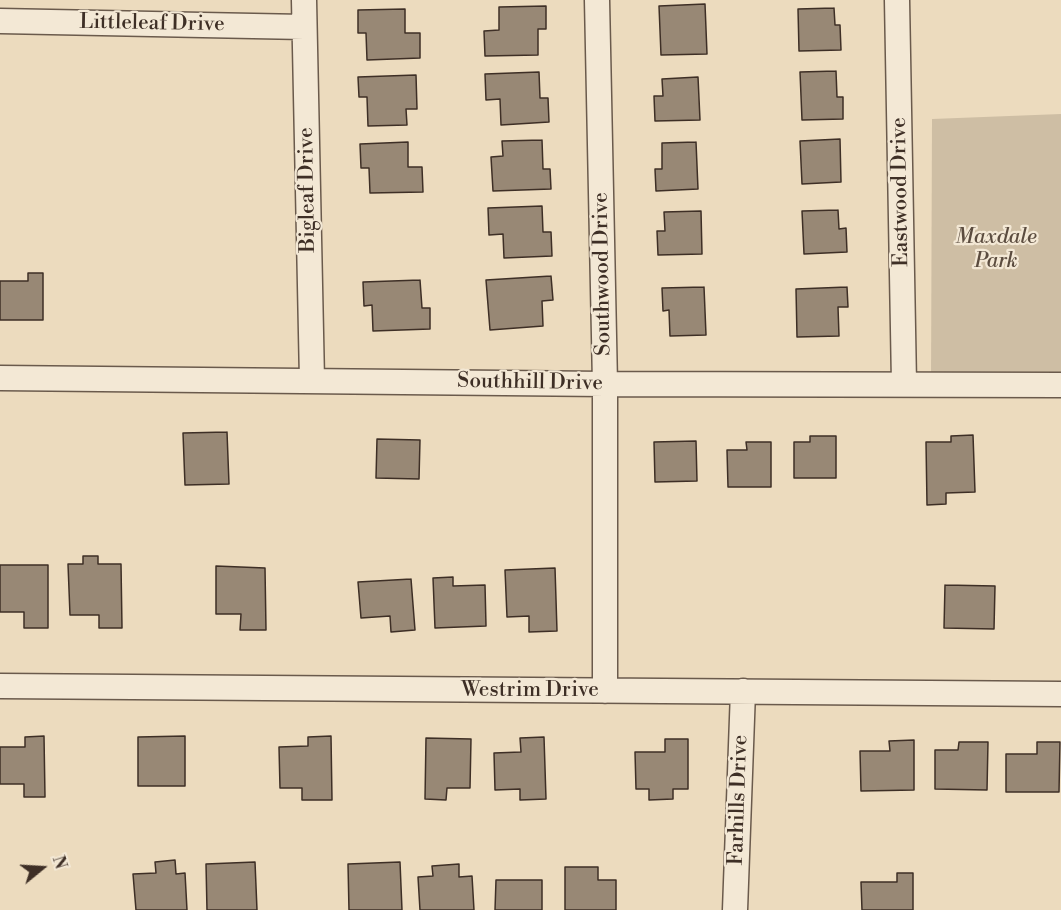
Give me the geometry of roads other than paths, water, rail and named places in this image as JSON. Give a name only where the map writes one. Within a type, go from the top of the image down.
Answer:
[{"type":"street","name":"Bigleaf Drive","points":[[303,0],[312,380]]},
{"type":"street","name":"Southwood Drive","points":[[597,0],[605,384],[605,691]]},
{"type":"street","name":"Eastwood Drive","points":[[897,0],[904,383]]},
{"type":"street","name":"Littleleaf Drive","points":[[6,14],[304,27]]},
{"type":"street","name":"Southhill Drive","points":[[0,378],[605,384],[1061,385]]},
{"type":"street","name":"Westrim Drive","points":[[0,686],[1061,694]]},
{"type":"street","name":"Farhills Drive","points":[[735,910],[743,691]]},
{"type":"park label","name":"Maxdale Park","points":[[996,250]]}]
